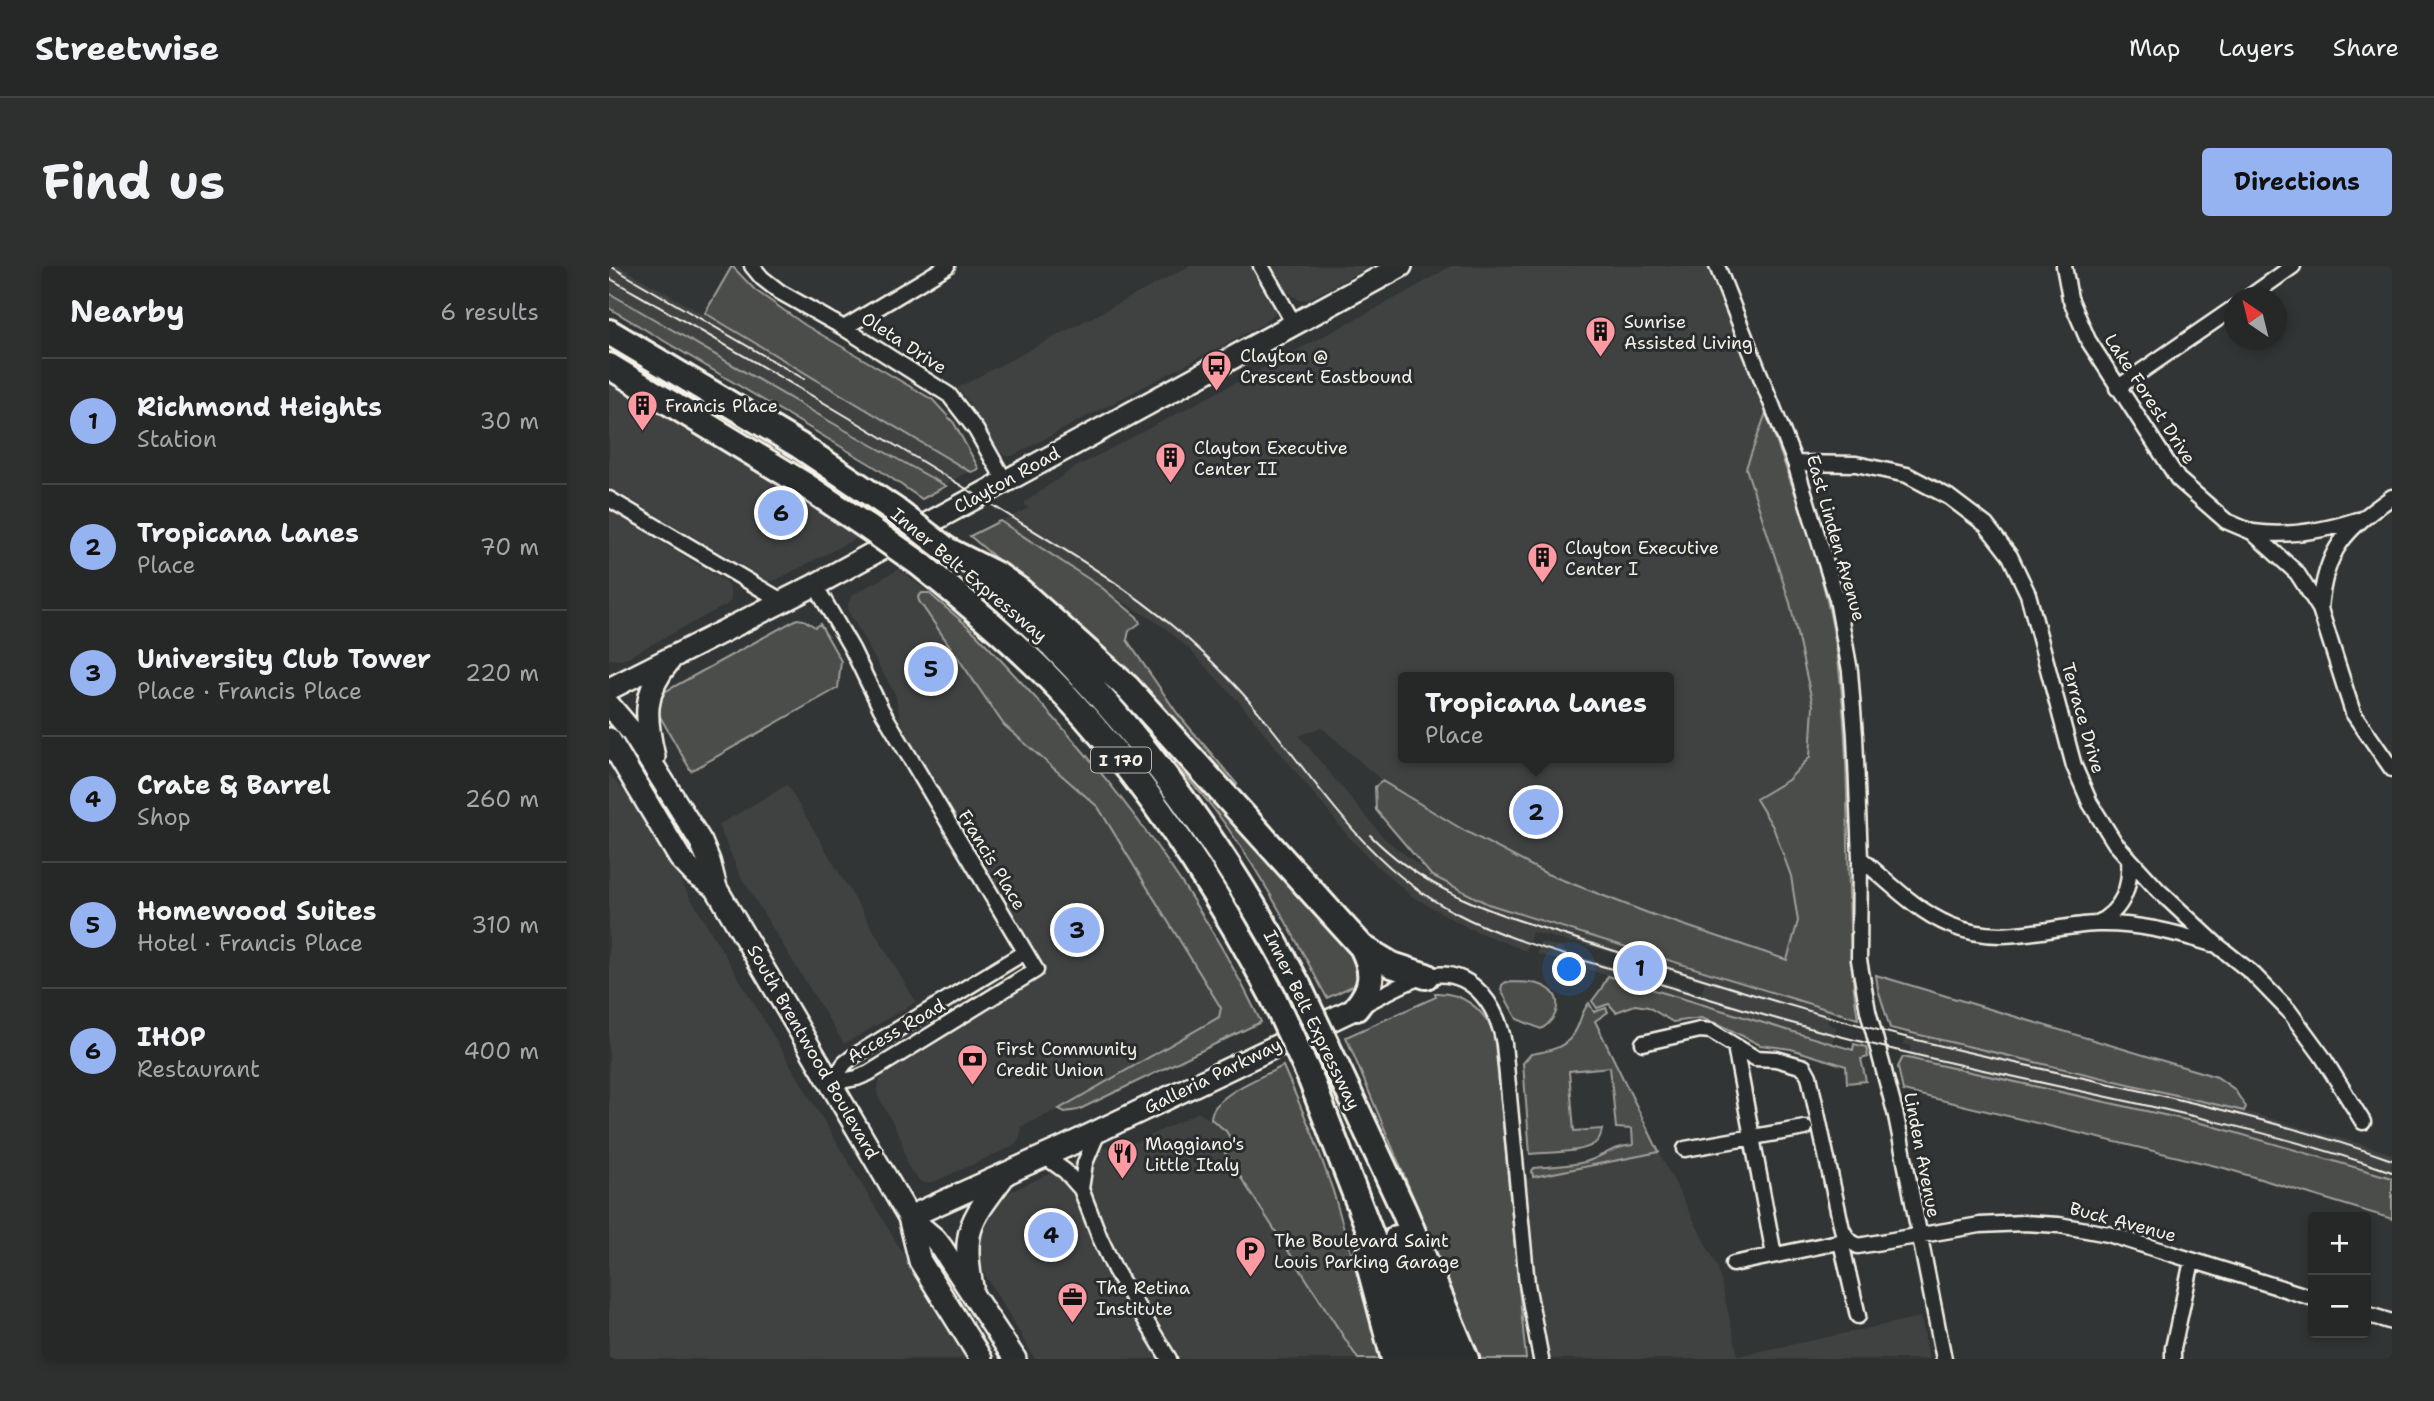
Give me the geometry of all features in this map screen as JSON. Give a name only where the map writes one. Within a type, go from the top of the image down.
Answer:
[{"type":"highway","name":"Inner Belt Expressway","points":[[609,332],[800,446],[895,510],[947,550],[1046,639],[1123,723],[1158,765],[1223,856],[1298,985],[1404,1211],[1466,1359]]},
{"type":"highway","name":"Inner Belt Expressway","points":[[609,366],[793,477],[920,564],[1044,672],[1113,749],[1148,793],[1203,874],[1241,935],[1273,997],[1310,1077],[1419,1359]]},
{"type":"highway","points":[[947,550],[999,576],[1019,590],[1128,688],[1362,947],[1370,962],[1372,977],[1370,989],[1356,1008]]},
{"type":"highway","points":[[1362,947],[1392,965],[1426,976]]},
{"type":"highway","points":[[1348,1092],[1374,1178],[1443,1359]]},
{"type":"highway","points":[[1356,1194],[1372,1279],[1394,1359]]},
{"type":"main road","name":"Clayton Road","points":[[609,689],[815,585],[1401,266]]},
{"type":"main road","points":[[658,773],[646,716],[653,683],[674,657]]},
{"type":"main road","name":"South Brentwood Boulevard","points":[[609,705],[632,732],[701,842],[716,888],[909,1217],[920,1261],[981,1359]]},
{"type":"main road","name":"South Brentwood Boulevard","points":[[609,739],[680,858],[695,874],[716,888]]},
{"type":"main road","points":[[609,758],[631,776]]},
{"type":"main road","name":"Galleria Parkway","points":[[909,1217],[1098,1132],[1356,1008]]},
{"type":"main road","points":[[974,1296],[968,1266],[968,1237],[974,1217],[1006,1173]]},
{"type":"main road","name":"South Brentwood Boulevard","points":[[909,1217],[935,1239],[1016,1359]]},
{"type":"street","name":"Oleta Drive","points":[[752,266],[780,292],[845,328],[949,395],[977,430],[1005,481]]},
{"type":"street","points":[[845,328],[947,266]]},
{"type":"street","points":[[1261,266],[1294,324]]},
{"type":"street","name":"East Linden Avenue","points":[[1717,266],[1795,463],[1837,599],[1850,671],[1860,858],[1859,960]]},
{"type":"street","name":"Lake Forest Drive","points":[[2064,266],[2070,298],[2088,340],[2178,479],[2226,521],[2252,532],[2297,573],[2321,609],[2353,713],[2392,769]]},
{"type":"street","points":[[2263,287],[2293,266]]},
{"type":"street","points":[[2117,388],[2224,315]]},
{"type":"street","name":"Terrace Drive","points":[[1795,463],[1856,464],[1907,475],[1949,498],[1986,525],[2010,556],[2028,594],[2041,636],[2062,729],[2090,803],[2129,858],[2217,945],[2252,973],[2290,1011],[2363,1122]]},
{"type":"street","points":[[2321,609],[2322,582],[2343,537],[2392,497]]},
{"type":"street","points":[[609,499],[782,601]]},
{"type":"street","points":[[2252,532],[2294,534],[2333,528],[2363,518]]},
{"type":"street","name":"Francis Place","points":[[815,585],[852,649],[881,709],[1036,970]]},
{"type":"street","points":[[1860,858],[1925,911],[1950,925],[1982,934],[2019,936],[2095,924],[2130,924],[2175,932],[2217,945]]},
{"type":"street","points":[[2095,924],[2108,918],[2121,904],[2129,885],[2129,858]]},
{"type":"street","name":"Access Road","points":[[831,1083],[845,1063],[854,1056],[1025,952]]},
{"type":"street","name":"Linden Avenue","points":[[1859,960],[1868,1012],[1896,1116],[1944,1359]]},
{"type":"street","name":"Access Road","points":[[831,1083],[869,1073],[1036,970]]},
{"type":"street","name":"Galleria Parkway","points":[[1356,1008],[1426,976],[1445,974],[1467,981],[1489,1002],[1501,1026],[1527,1284],[1541,1359]]},
{"type":"street","points":[[1643,1043],[1700,1030],[1711,1031],[1755,1058],[1776,1059],[1804,1067],[1809,1076],[1859,1315]]},
{"type":"street","points":[[1735,1046],[1774,1255]]},
{"type":"street","points":[[1685,1149],[1805,1128]]},
{"type":"street","points":[[1081,1189],[1085,1163],[1098,1132]]},
{"type":"street","points":[[1044,1156],[1065,1171],[1081,1189],[1115,1270],[1169,1359]]},
{"type":"street","name":"Buck Avenue","points":[[1733,1264],[1845,1241],[1858,1246],[1980,1225],[2059,1225],[2108,1234],[2308,1296]]},
{"type":"street","points":[[2173,1359],[2192,1261]]},
{"type":"street","points":[[2371,1316],[2392,1322]]},
{"type":"shaded area","points":[[609,266],[619,266],[704,315],[705,313],[969,471],[944,485],[843,429],[609,293]]},
{"type":"shaded area","points":[[732,266],[755,290],[805,325],[933,400],[954,423],[979,469],[969,471],[705,313]]},
{"type":"shaded area","points":[[1190,266],[1252,266],[1274,306],[1275,313],[1263,324],[1012,456],[1006,456],[995,448],[968,401],[957,388]]},
{"type":"shaded area","points":[[1273,266],[1371,266],[1309,299],[1300,300],[1285,290]]},
{"type":"shaded area","points":[[1451,266],[1708,266],[1766,413],[1746,468],[1790,603],[1813,705],[1810,757],[1788,780],[1756,799],[1773,827],[1791,876],[1798,921],[1787,960],[1648,913],[1547,874],[1465,831],[1382,781],[1321,727],[1299,736],[1385,839],[1431,875],[1488,904],[1830,1012],[1827,1023],[1837,1027],[1832,1044],[1537,954],[1540,942],[1701,993],[1705,982],[1573,941],[1572,943],[1532,932],[1526,951],[1468,928],[1413,897],[1380,869],[1348,836],[1242,705],[1187,647],[1164,627],[1074,571],[1002,521],[1029,508],[1024,503],[1072,469],[1409,291]]},
{"type":"shaded area","points":[[609,293],[946,486],[922,499],[875,467],[609,308]]},
{"type":"shaded area","points":[[609,384],[780,487],[857,538],[776,580],[769,581],[609,487]]},
{"type":"shaded area","points":[[1766,413],[1810,539],[1834,635],[1844,724],[1850,940],[1858,1019],[1488,904],[1431,875],[1376,810],[1375,787],[1382,781],[1465,831],[1547,874],[1648,913],[1787,960],[1798,921],[1791,876],[1773,827],[1756,799],[1788,780],[1810,757],[1813,705],[1790,603],[1746,468]]},
{"type":"shaded area","points":[[609,510],[723,580],[730,587],[731,600],[622,660],[609,659]]},
{"type":"shaded area","points":[[1000,521],[1101,587],[1137,617],[1140,623],[1129,631],[1127,640],[1177,713],[1237,784],[1233,787],[1019,578],[970,536]]},
{"type":"shaded area","points":[[899,569],[929,593],[922,593],[1004,725],[1098,807],[1224,1014],[1059,1109],[1020,1127],[1018,1142],[1011,1147],[926,1183],[920,1181],[908,1167],[901,1138],[878,1096],[880,1080],[883,1075],[1047,973],[933,789],[900,719],[896,696],[848,611],[848,603],[854,594]]},
{"type":"shaded area","points":[[922,593],[929,593],[988,646],[1065,731],[1129,808],[1187,890],[1261,1022],[1078,1110],[1065,1112],[1059,1109],[1219,1017],[1221,1008],[1098,807],[1004,725],[919,601],[918,597]]},
{"type":"shaded area","points":[[797,619],[815,627],[820,624],[841,661],[838,688],[691,771],[658,713],[658,704],[666,691]]},
{"type":"shaded area","points":[[1176,755],[1357,957],[1361,982],[1327,998],[1274,900],[1245,853],[1208,802],[1170,759]]},
{"type":"shaded area","points":[[609,774],[634,803],[966,1359],[609,1359]]},
{"type":"shaded area","points":[[787,785],[916,1002],[844,1044],[741,877],[718,825]]},
{"type":"shaded area","points":[[1876,975],[2217,1077],[2234,1089],[2246,1107],[2244,1111],[1890,1028]]},
{"type":"shaded area","points":[[1608,976],[1853,1050],[1854,1044],[1866,1047],[1868,1057],[1861,1059],[1866,1081],[1847,1083],[1846,1066],[1791,1049],[1760,1045],[1701,1018],[1673,1022],[1648,1007],[1635,1005],[1616,1012],[1609,1004],[1597,1008],[1592,1001]]},
{"type":"shaded area","points":[[1506,982],[1537,984],[1549,989],[1557,1000],[1556,1013],[1552,1019],[1541,1029],[1517,1019],[1501,990]]},
{"type":"shaded area","points":[[1435,993],[1454,995],[1471,1004],[1484,1016],[1494,1033],[1526,1359],[1481,1359],[1346,1037],[1436,997]]},
{"type":"shaded area","points":[[1589,1003],[1594,1012],[1606,1008],[1608,1012],[1595,1021],[1659,1152],[1533,1177],[1534,1168],[1585,1162],[1633,1145],[1632,1129],[1616,1128],[1610,1067],[1569,1071],[1574,1131],[1602,1129],[1598,1140],[1593,1145],[1577,1150],[1530,1154],[1523,1063],[1531,1054],[1552,1050],[1569,1040]]},
{"type":"shaded area","points":[[1906,1031],[2218,1104],[2361,1144],[2392,1154],[2392,1178],[2209,1125],[1908,1059],[1911,1046],[1903,1044]]},
{"type":"shaded area","points":[[1903,1057],[2209,1125],[2392,1178],[2392,1219],[2224,1168],[1903,1091],[1898,1067]]},
{"type":"shaded area","points":[[1283,1066],[1313,1135],[1333,1191],[1382,1359],[1358,1359],[1225,1153],[1235,1146],[1226,1131],[1211,1119],[1219,1102],[1228,1095]]},
{"type":"shaded area","points":[[1199,1112],[1226,1131],[1359,1359],[1035,1359],[983,1271],[977,1256],[978,1232],[996,1201],[1106,1147],[1136,1142]]},
{"type":"shaded area","points":[[1659,1152],[1718,1268],[1738,1356],[1921,1317],[1929,1359],[1548,1359],[1540,1316],[1525,1179]]},
{"type":"tram line","points":[[610,266],[804,379]]},
{"type":"tram line","points":[[609,278],[901,449],[1066,551],[1155,612],[1228,678],[1264,718],[1334,808],[1377,855],[1426,896],[1454,912],[1500,933],[1549,950],[1807,1027],[1965,1066],[2211,1120],[2392,1172]]},
{"type":"tram line","points":[[1370,835],[1424,878],[1508,917],[1858,1025],[2211,1107],[2332,1140],[2392,1160]]},
{"type":"place","name":"Sunrise Assisted Living","points":[[1601,359]]},
{"type":"place","name":"Clayton @ Crescent Eastbound","points":[[1217,393]]},
{"type":"place","name":"Francis Place","points":[[642,433]]},
{"type":"place","name":"Clayton Executive Center II","points":[[1171,485]]},
{"type":"place","name":"IHOP","points":[[781,513]]},
{"type":"place","name":"Clayton Executive Center I","points":[[1542,585]]},
{"type":"place","name":"Homewood Suites","points":[[931,669]]},
{"type":"place","name":"Tropicana Lanes","points":[[1536,812]]},
{"type":"place","name":"University Club Tower","points":[[1077,930]]},
{"type":"place","name":"Richmond Heights","points":[[1640,968]]},
{"type":"place","name":"First Community Credit Union","points":[[973,1086]]},
{"type":"place","name":"Maggiano's Little Italy","points":[[1122,1181]]},
{"type":"place","name":"Crate & Barrel","points":[[1051,1235]]},
{"type":"place","name":"The Boulevard Saint Louis Parking Garage","points":[[1251,1278]]},
{"type":"place","name":"The Retina Institute","points":[[1073,1325]]}]
